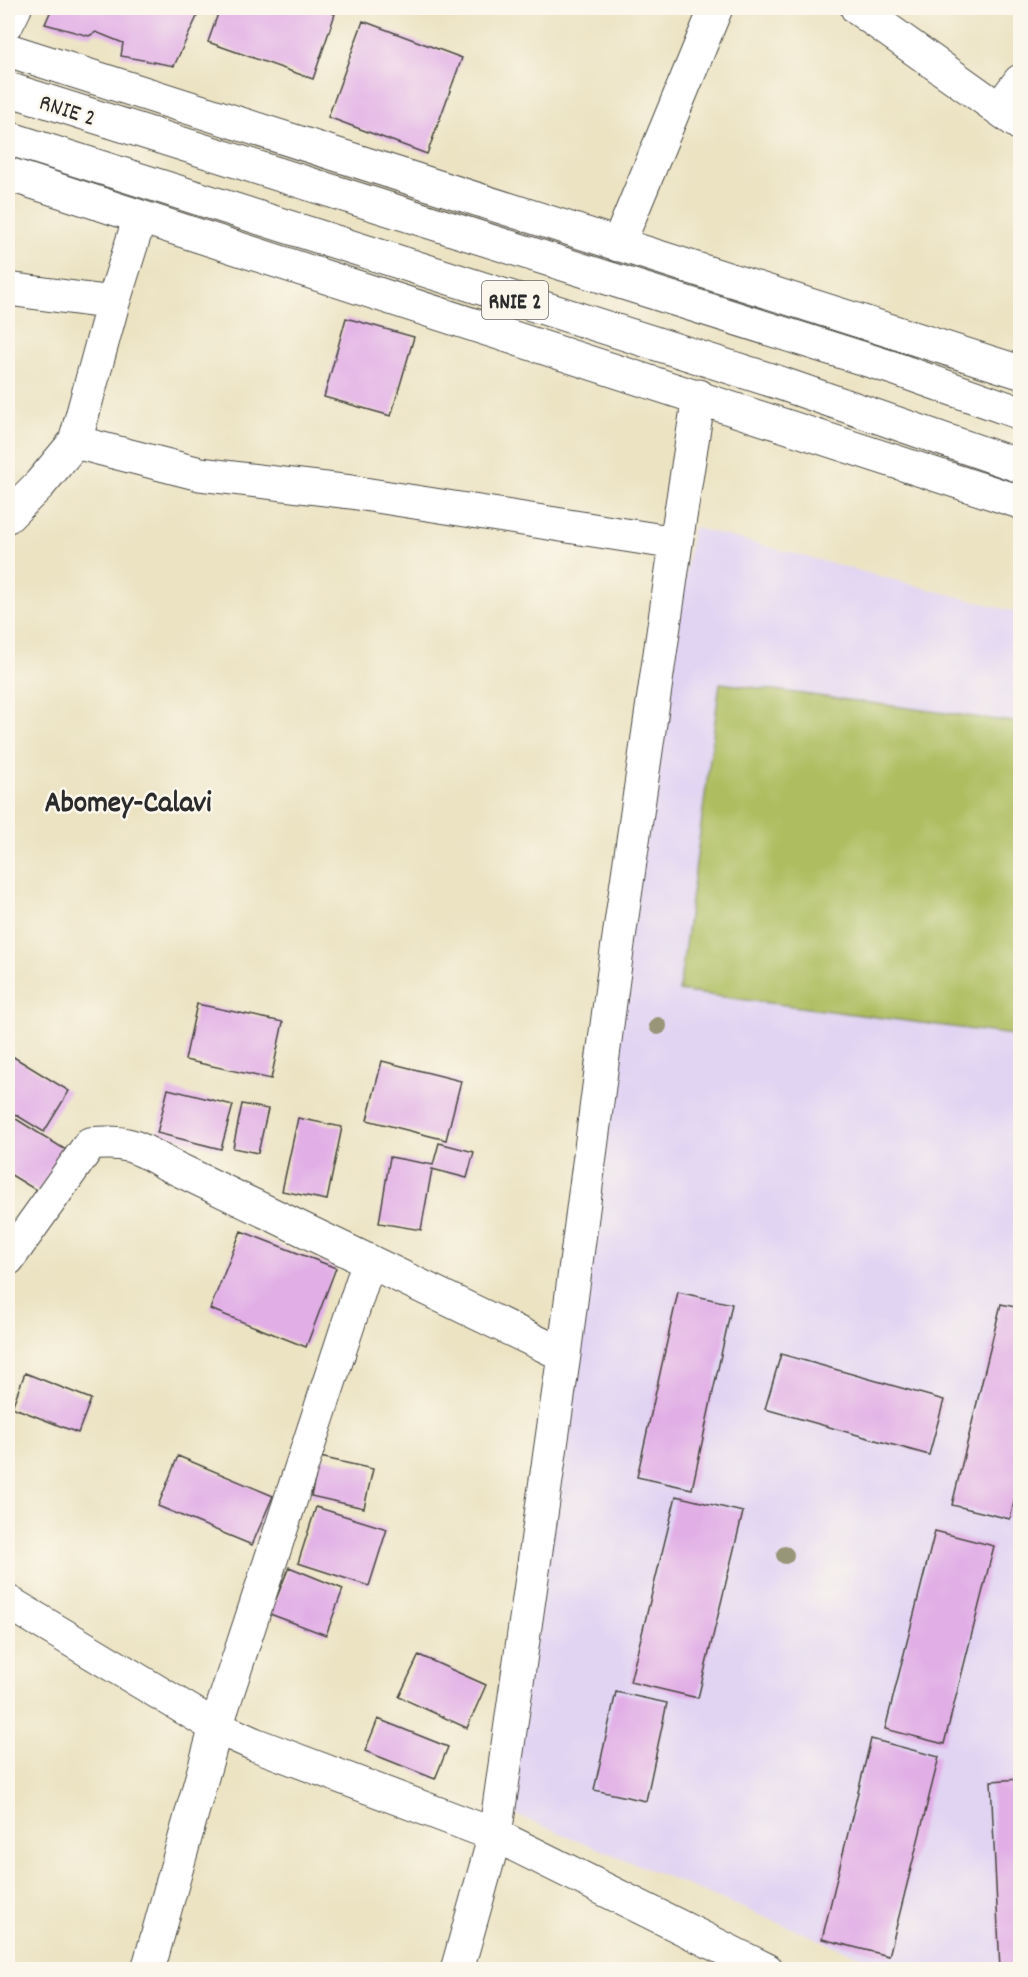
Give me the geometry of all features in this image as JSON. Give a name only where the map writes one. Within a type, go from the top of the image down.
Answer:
[{"type":"main road","points":[[8,22],[15,8]]},
{"type":"main road","points":[[618,245],[716,8]]},
{"type":"main road","points":[[857,8],[1010,117],[1020,81]]},
{"type":"main road","points":[[8,50],[1020,372]]},
{"type":"main road","name":"RNIE 2","points":[[8,89],[893,368],[1020,413]]},
{"type":"main road","name":"RNIE 2","points":[[8,138],[777,382],[1020,466]]},
{"type":"main road","points":[[8,174],[699,396],[1020,502]]},
{"type":"main road","points":[[8,516],[40,484],[75,442],[113,303],[140,217]]},
{"type":"main road","points":[[8,290],[113,303]]},
{"type":"main road","points":[[457,1970],[495,1835],[564,1355],[613,979],[699,396]]},
{"type":"main road","points":[[75,442],[200,474],[351,492],[676,543]]},
{"type":"main road","points":[[8,1259],[90,1144],[111,1141],[138,1147],[167,1164],[564,1355]]},
{"type":"main road","points":[[148,1970],[216,1726],[369,1261]]},
{"type":"main road","points":[[8,1602],[216,1726],[254,1744],[495,1835],[767,1970]]},
{"type":"shaded area","points":[[693,527],[1020,613],[1020,1969],[891,1969],[490,1804]]},
{"type":"green space","points":[[720,683],[1020,723],[1020,1036],[679,991]]},
{"type":"building","points":[[52,8],[201,8],[174,66],[121,56],[123,43],[96,32],[89,36],[45,24]]},
{"type":"building","points":[[220,8],[316,8],[335,14],[313,79],[208,42]]},
{"type":"building","points":[[363,21],[462,58],[427,154],[328,117]]},
{"type":"building","points":[[346,318],[414,337],[391,416],[324,397]]},
{"type":"building","points":[[197,1004],[283,1022],[271,1079],[185,1060]]},
{"type":"building","points":[[12,1056],[69,1091],[44,1132],[8,1110],[8,1063]]},
{"type":"building","points":[[382,1061],[461,1081],[446,1140],[367,1120]]},
{"type":"building","points":[[168,1089],[233,1105],[221,1149],[157,1133]]},
{"type":"building","points":[[242,1104],[268,1109],[258,1153],[233,1148]]},
{"type":"building","points":[[8,1114],[66,1150],[39,1192],[8,1173]]},
{"type":"building","points":[[298,1118],[342,1127],[327,1200],[282,1191]]},
{"type":"building","points":[[439,1143],[474,1152],[467,1178],[432,1169],[421,1230],[379,1223],[390,1157],[433,1165]]},
{"type":"building","points":[[241,1231],[336,1268],[306,1347],[210,1309]]},
{"type":"building","points":[[678,1292],[732,1304],[692,1489],[637,1477]]},
{"type":"building","points":[[1001,1304],[1020,1308],[1020,1477],[1010,1519],[952,1505]]},
{"type":"building","points":[[781,1354],[944,1400],[929,1455],[765,1409]]},
{"type":"building","points":[[25,1373],[91,1399],[78,1433],[12,1407]]},
{"type":"building","points":[[178,1456],[273,1496],[252,1545],[158,1506]]},
{"type":"building","points":[[320,1457],[373,1469],[364,1508],[311,1496]]},
{"type":"building","points":[[676,1496],[743,1512],[698,1698],[630,1682]]},
{"type":"building","points":[[316,1507],[387,1529],[369,1586],[298,1563]]},
{"type":"building","points":[[935,1531],[994,1546],[944,1744],[885,1729]]},
{"type":"building","points":[[289,1567],[343,1589],[326,1635],[270,1614]]},
{"type":"building","points":[[419,1655],[486,1685],[467,1728],[399,1697]]},
{"type":"building","points":[[616,1692],[667,1703],[646,1801],[594,1790]]},
{"type":"building","points":[[378,1719],[448,1747],[435,1779],[365,1751]]},
{"type":"building","points":[[871,1739],[939,1757],[889,1956],[822,1939]]},
{"type":"building","points":[[1020,1779],[1020,1970],[1000,1970],[991,1781]]},
{"type":"district","name":"Abomey-Calavi","points":[[128,801]]}]
